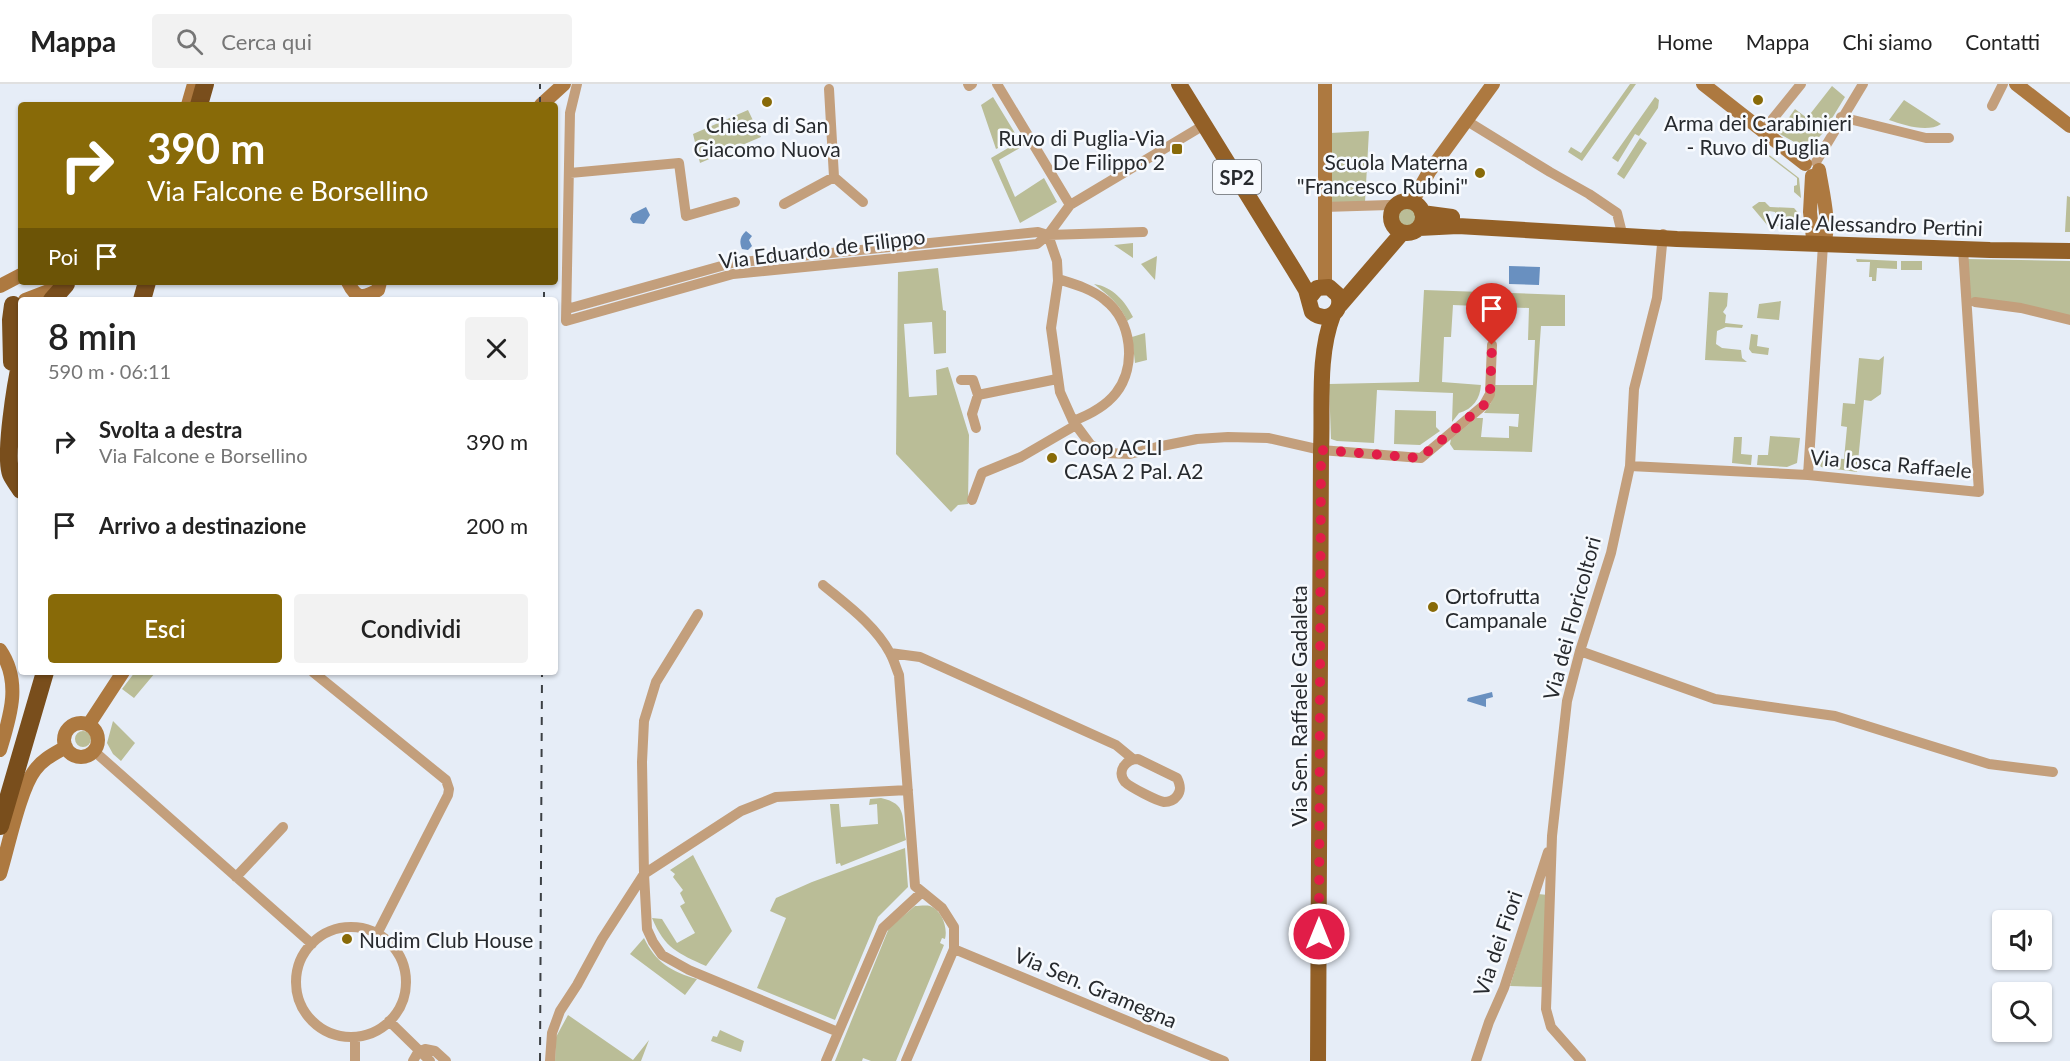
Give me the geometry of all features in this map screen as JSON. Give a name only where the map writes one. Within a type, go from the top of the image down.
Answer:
[{"type":"highway","points":[[200,102],[206,84]]},
{"type":"highway","points":[[213,102],[218,84]]},
{"type":"highway","points":[[55,297],[67,285]]},
{"type":"highway","points":[[16,306],[10,320],[17,362],[9,457],[11,474],[18,485]]},
{"type":"highway","points":[[0,346],[17,362]]},
{"type":"highway","points":[[0,787],[33,675]]},
{"type":"highway","points":[[0,826],[44,675]]},
{"type":"main road","name":"SP2","points":[[1179,84],[1294,270],[1327,297]]},
{"type":"main road","points":[[1403,202],[1418,214],[1411,233],[1397,228],[1391,215],[1395,207],[1403,202]]},
{"type":"main road","name":"Viale Alessandro Pertini","points":[[1418,214],[1628,232],[1669,238],[2070,242]]},
{"type":"main road","points":[[1327,297],[1397,228]]},
{"type":"main road","name":"Viale Alessandro Pertini","points":[[1821,240],[1963,249],[2070,251]]},
{"type":"main road","name":"Via Sen. Raffaele Gadaleta","points":[[1324,360],[1316,315],[1310,308],[1327,297]]},
{"type":"main road","name":"Via Sen. Raffaele Gadaleta","points":[[1316,1058],[1321,450],[1327,297]]},
{"type":"street","points":[[189,102],[194,84]]},
{"type":"street","points":[[544,102],[564,84]]},
{"type":"street","points":[[567,309],[570,113],[577,84]]},
{"type":"street","points":[[997,84],[1070,205]]},
{"type":"street","points":[[1325,84],[1324,207],[1327,297]]},
{"type":"street","points":[[1418,214],[1429,172],[1493,84]]},
{"type":"street","points":[[1703,84],[1813,168]]},
{"type":"street","points":[[1763,131],[1801,84]]},
{"type":"street","points":[[1808,476],[1821,240],[1813,168],[1841,117],[1863,84]]},
{"type":"street","points":[[1992,106],[2003,84]]},
{"type":"street","points":[[2016,84],[2070,126]]},
{"type":"street","points":[[831,86],[834,177],[863,202]]},
{"type":"street","points":[[1841,117],[1926,138],[1948,138]]},
{"type":"street","points":[[1467,121],[1608,206],[1617,213],[1628,232]]},
{"type":"street","points":[[1043,234],[1070,205],[1204,125]]},
{"type":"street","points":[[570,173],[679,163],[686,216],[735,202]]},
{"type":"street","points":[[784,204],[834,177]]},
{"type":"street","points":[[1324,207],[1389,205],[1395,207]]},
{"type":"street","points":[[1043,234],[1143,232]]},
{"type":"street","points":[[1043,234],[1057,261],[1058,279],[1051,328],[1060,392],[1075,423],[1090,444],[1106,453],[1130,454],[1197,439],[1228,437],[1268,438],[1321,450],[1420,458],[1484,405],[1490,394],[1492,345]]},
{"type":"street","name":"Via Eduardo de Filippo","points":[[1043,234],[1036,244],[733,274],[566,321],[567,309],[732,263],[997,235],[1043,234]]},
{"type":"street","name":"Via dei Floricoltori","points":[[1581,1061],[1551,1027],[1546,1009],[1552,836],[1567,701],[1611,553],[1630,466],[1634,389],[1657,298],[1669,238]]},
{"type":"street","name":"Via Iosca Raffaele","points":[[1630,466],[1808,476],[1979,492],[1963,249]]},
{"type":"street","points":[[0,286],[18,277]]},
{"type":"street","points":[[972,500],[982,473],[1021,458],[1096,411],[1119,389],[1126,371],[1129,343],[1123,324],[1107,301],[1086,288],[1058,279]]},
{"type":"street","points":[[37,297],[64,285]]},
{"type":"street","points":[[351,285],[355,294],[360,296],[367,296],[378,289]]},
{"type":"street","points":[[1975,302],[2021,308],[2070,320]]},
{"type":"street","points":[[978,395],[1057,379]]},
{"type":"street","points":[[961,380],[973,380],[978,395],[972,414],[976,428]]},
{"type":"street","points":[[824,585],[876,634],[890,653],[899,675],[915,886],[942,908],[954,927],[954,949],[906,1061]]},
{"type":"street","points":[[698,614],[656,682],[644,721],[642,762],[647,928],[662,955],[689,970],[838,1032]]},
{"type":"street","points":[[0,650],[8,668],[13,699],[0,750]]},
{"type":"street","points":[[1580,651],[1715,699],[1835,716],[1989,764],[2054,772]]},
{"type":"street","points":[[890,653],[920,657],[1116,745],[1133,759],[1142,760],[1177,778],[1180,787],[1177,796],[1173,800],[1164,802],[1128,784],[1122,777],[1122,768],[1128,760],[1133,759]]},
{"type":"street","points":[[88,724],[121,675]]},
{"type":"street","points":[[317,675],[446,780],[448,784],[448,795],[377,934]]},
{"type":"street","points":[[77,723],[88,724],[93,727],[98,736],[97,747],[90,755],[79,757],[69,752],[65,736],[67,730],[77,723]]},
{"type":"street","points":[[0,874],[25,789],[34,771],[46,758],[66,747]]},
{"type":"street","points":[[94,751],[312,944]]},
{"type":"street","points":[[550,1061],[552,1033],[560,1011],[602,939],[644,874],[741,811],[776,797],[908,790]]},
{"type":"street","points":[[236,877],[283,827]]},
{"type":"street","name":"Via dei Fiori","points":[[1476,1061],[1489,1022],[1504,988],[1552,836]]},
{"type":"street","points":[[826,1061],[883,928],[921,893]]},
{"type":"street","points":[[358,928],[377,934],[394,949],[404,969],[405,991],[402,1002],[389,1021],[377,1030],[355,1037],[336,1035],[319,1027],[306,1014],[298,996],[296,978],[301,959],[320,937],[338,929],[358,928]]},
{"type":"street","name":"Via Sen. Gramegna","points":[[954,949],[1224,1061]]},
{"type":"street","points":[[389,1021],[430,1061]]},
{"type":"street","points":[[355,1037],[355,1061]]},
{"type":"street","points":[[414,1061],[420,1051],[430,1049],[446,1061]]},
{"type":"green space","points":[[1630,84],[1636,84],[1582,161],[1568,152],[1571,147],[1581,153]]},
{"type":"green space","points":[[1832,86],[1845,97],[1823,133],[1813,143],[1796,143],[1778,133],[1795,109],[1807,118]]},
{"type":"green space","points":[[993,97],[1018,138],[996,149],[981,105]]},
{"type":"green space","points":[[1655,97],[1659,100],[1658,108],[1639,136],[1635,134],[1618,162],[1612,158]]},
{"type":"green space","points":[[1904,100],[1941,124],[1922,128],[1889,120]]},
{"type":"green space","points":[[748,110],[761,137],[700,163],[693,134]]},
{"type":"green space","points":[[1369,131],[1365,202],[1330,204],[1330,133]]},
{"type":"green space","points":[[1640,138],[1647,143],[1624,179],[1617,174]]},
{"type":"green space","points":[[1022,140],[1025,145],[999,160],[1015,197],[1044,178],[1057,202],[1020,223],[991,158]]},
{"type":"green space","points":[[1768,154],[1799,178],[1801,198],[1794,192],[1797,178]]},
{"type":"green space","points":[[2067,196],[2070,197],[2070,232],[2065,232]]},
{"type":"green space","points":[[1759,202],[1765,202],[1770,207],[1794,208],[1801,216],[1800,226],[1777,226],[1775,212],[1769,211],[1768,226],[1752,207]]},
{"type":"green space","points":[[1407,207],[1414,210],[1417,217],[1414,224],[1407,227],[1400,224],[1397,217],[1400,210]]},
{"type":"green space","points":[[1133,243],[1133,258],[1114,245]]},
{"type":"green space","points":[[1157,256],[1155,280],[1141,264]]},
{"type":"green space","points":[[1856,259],[1897,261],[1897,269],[1877,268],[1876,281],[1872,281],[1872,277],[1869,277],[1870,262],[1857,262]]},
{"type":"green space","points":[[1967,259],[2070,261],[2070,317],[1970,299]]},
{"type":"green space","points":[[1901,261],[1922,261],[1922,270],[1901,270]]},
{"type":"green space","points":[[938,268],[943,310],[946,311],[946,353],[934,354],[932,322],[904,324],[909,397],[937,395],[936,370],[948,367],[969,435],[968,504],[958,505],[951,512],[896,454],[898,272]]},
{"type":"green space","points":[[1094,284],[1107,288],[1118,296],[1133,317],[1127,321],[1109,296]]},
{"type":"green space","points":[[1424,290],[1565,295],[1565,326],[1541,326],[1532,452],[1454,450],[1450,444],[1451,439],[1476,418],[1483,418],[1481,437],[1509,438],[1509,426],[1518,427],[1519,414],[1484,413],[1491,403],[1494,385],[1533,385],[1535,340],[1528,340],[1529,308],[1453,305],[1451,337],[1444,337],[1442,382],[1481,385],[1475,403],[1459,413],[1452,422],[1453,393],[1377,390],[1374,443],[1331,439],[1329,384],[1419,382]]},
{"type":"green space","points":[[1709,292],[1728,293],[1727,306],[1723,312],[1726,315],[1725,323],[1743,325],[1742,328],[1726,327],[1717,331],[1716,344],[1722,348],[1741,350],[1742,358],[1747,362],[1705,360]]},
{"type":"green space","points":[[1781,301],[1779,320],[1757,318],[1759,304]]},
{"type":"green space","points":[[1145,333],[1147,360],[1135,363],[1132,337]]},
{"type":"green space","points":[[1751,334],[1758,335],[1757,346],[1769,348],[1768,355],[1752,353],[1749,349]]},
{"type":"green space","points":[[1884,356],[1881,394],[1871,401],[1864,400],[1857,472],[1821,467],[1816,457],[1844,459],[1847,427],[1841,426],[1843,403],[1855,404],[1859,358],[1879,360]]},
{"type":"green space","points":[[1395,410],[1436,411],[1436,427],[1440,431],[1420,445],[1394,444]]},
{"type":"green space","points":[[1770,436],[1800,438],[1797,463],[1787,467],[1757,465],[1758,455],[1768,455]]},
{"type":"green space","points":[[1734,437],[1742,437],[1741,454],[1752,455],[1751,465],[1732,463]]},
{"type":"green space","points":[[133,675],[153,675],[134,698],[122,689]]},
{"type":"green space","points":[[113,721],[135,743],[121,761],[113,754],[107,743]]},
{"type":"green space","points":[[83,731],[91,739],[83,747],[75,739]]},
{"type":"green space","points":[[881,798],[896,804],[902,813],[906,840],[841,866],[840,863],[836,864],[830,804],[839,804],[841,827],[878,824],[877,804],[869,805],[870,799]]},
{"type":"green space","points":[[905,848],[908,887],[878,917],[835,1020],[757,988],[786,918],[770,911],[776,898],[812,882]]},
{"type":"green space","points":[[693,855],[732,931],[706,966],[673,949],[662,937],[652,918],[662,919],[677,943],[695,933],[680,906],[685,903],[680,893],[683,890],[673,877],[675,874],[670,870]]},
{"type":"green space","points":[[1538,894],[1548,895],[1544,987],[1510,986]]},
{"type":"green space","points":[[915,906],[930,906],[938,911],[945,925],[946,935],[940,943],[944,945],[896,1061],[871,1061],[863,1058],[862,1061],[835,1061],[889,928]]},
{"type":"green space","points":[[644,938],[653,954],[665,965],[697,979],[685,995],[630,954]]},
{"type":"green space","points":[[568,1015],[633,1060],[649,1040],[641,1061],[555,1061],[556,1037]]},
{"type":"green space","points":[[720,1030],[744,1041],[741,1052],[711,1041],[713,1036],[717,1037]]},
{"type":"water","points":[[646,207],[650,215],[644,224],[633,223],[630,219],[632,214]]},
{"type":"water","points":[[746,231],[752,236],[749,240],[752,246],[748,250],[742,249],[741,244],[741,237]]},
{"type":"water","points":[[1509,266],[1540,267],[1539,285],[1509,284]]},
{"type":"water","points":[[1492,692],[1493,697],[1486,699],[1486,707],[1467,701],[1468,698]]},
{"type":"railway","points":[[540,84],[540,102]]},
{"type":"railway","points":[[544,285],[544,297]]},
{"type":"railway","points":[[540,1061],[542,675]]},
{"type":"place","name":"Arma dei Carabinieri - Ruvo di Puglia","points":[[1758,100]]},
{"type":"place","name":"Chiesa di San Giacomo Nuova","points":[[767,102]]},
{"type":"place","name":"Ruvo di Puglia-Via De Filippo 2","points":[[1177,149]]},
{"type":"place","name":"Scuola Materna \"Francesco Rubini\"","points":[[1480,173]]},
{"type":"place","name":"Coop ACLI CASA 2 Pal. A2","points":[[1052,458]]},
{"type":"place","name":"Ortofrutta Campanale","points":[[1433,607]]},
{"type":"place","name":"Nudim Club House","points":[[347,939]]},
{"type":"route","points":[[1319,934],[1321,450],[1420,458],[1484,405],[1490,394],[1492,345]]}]
